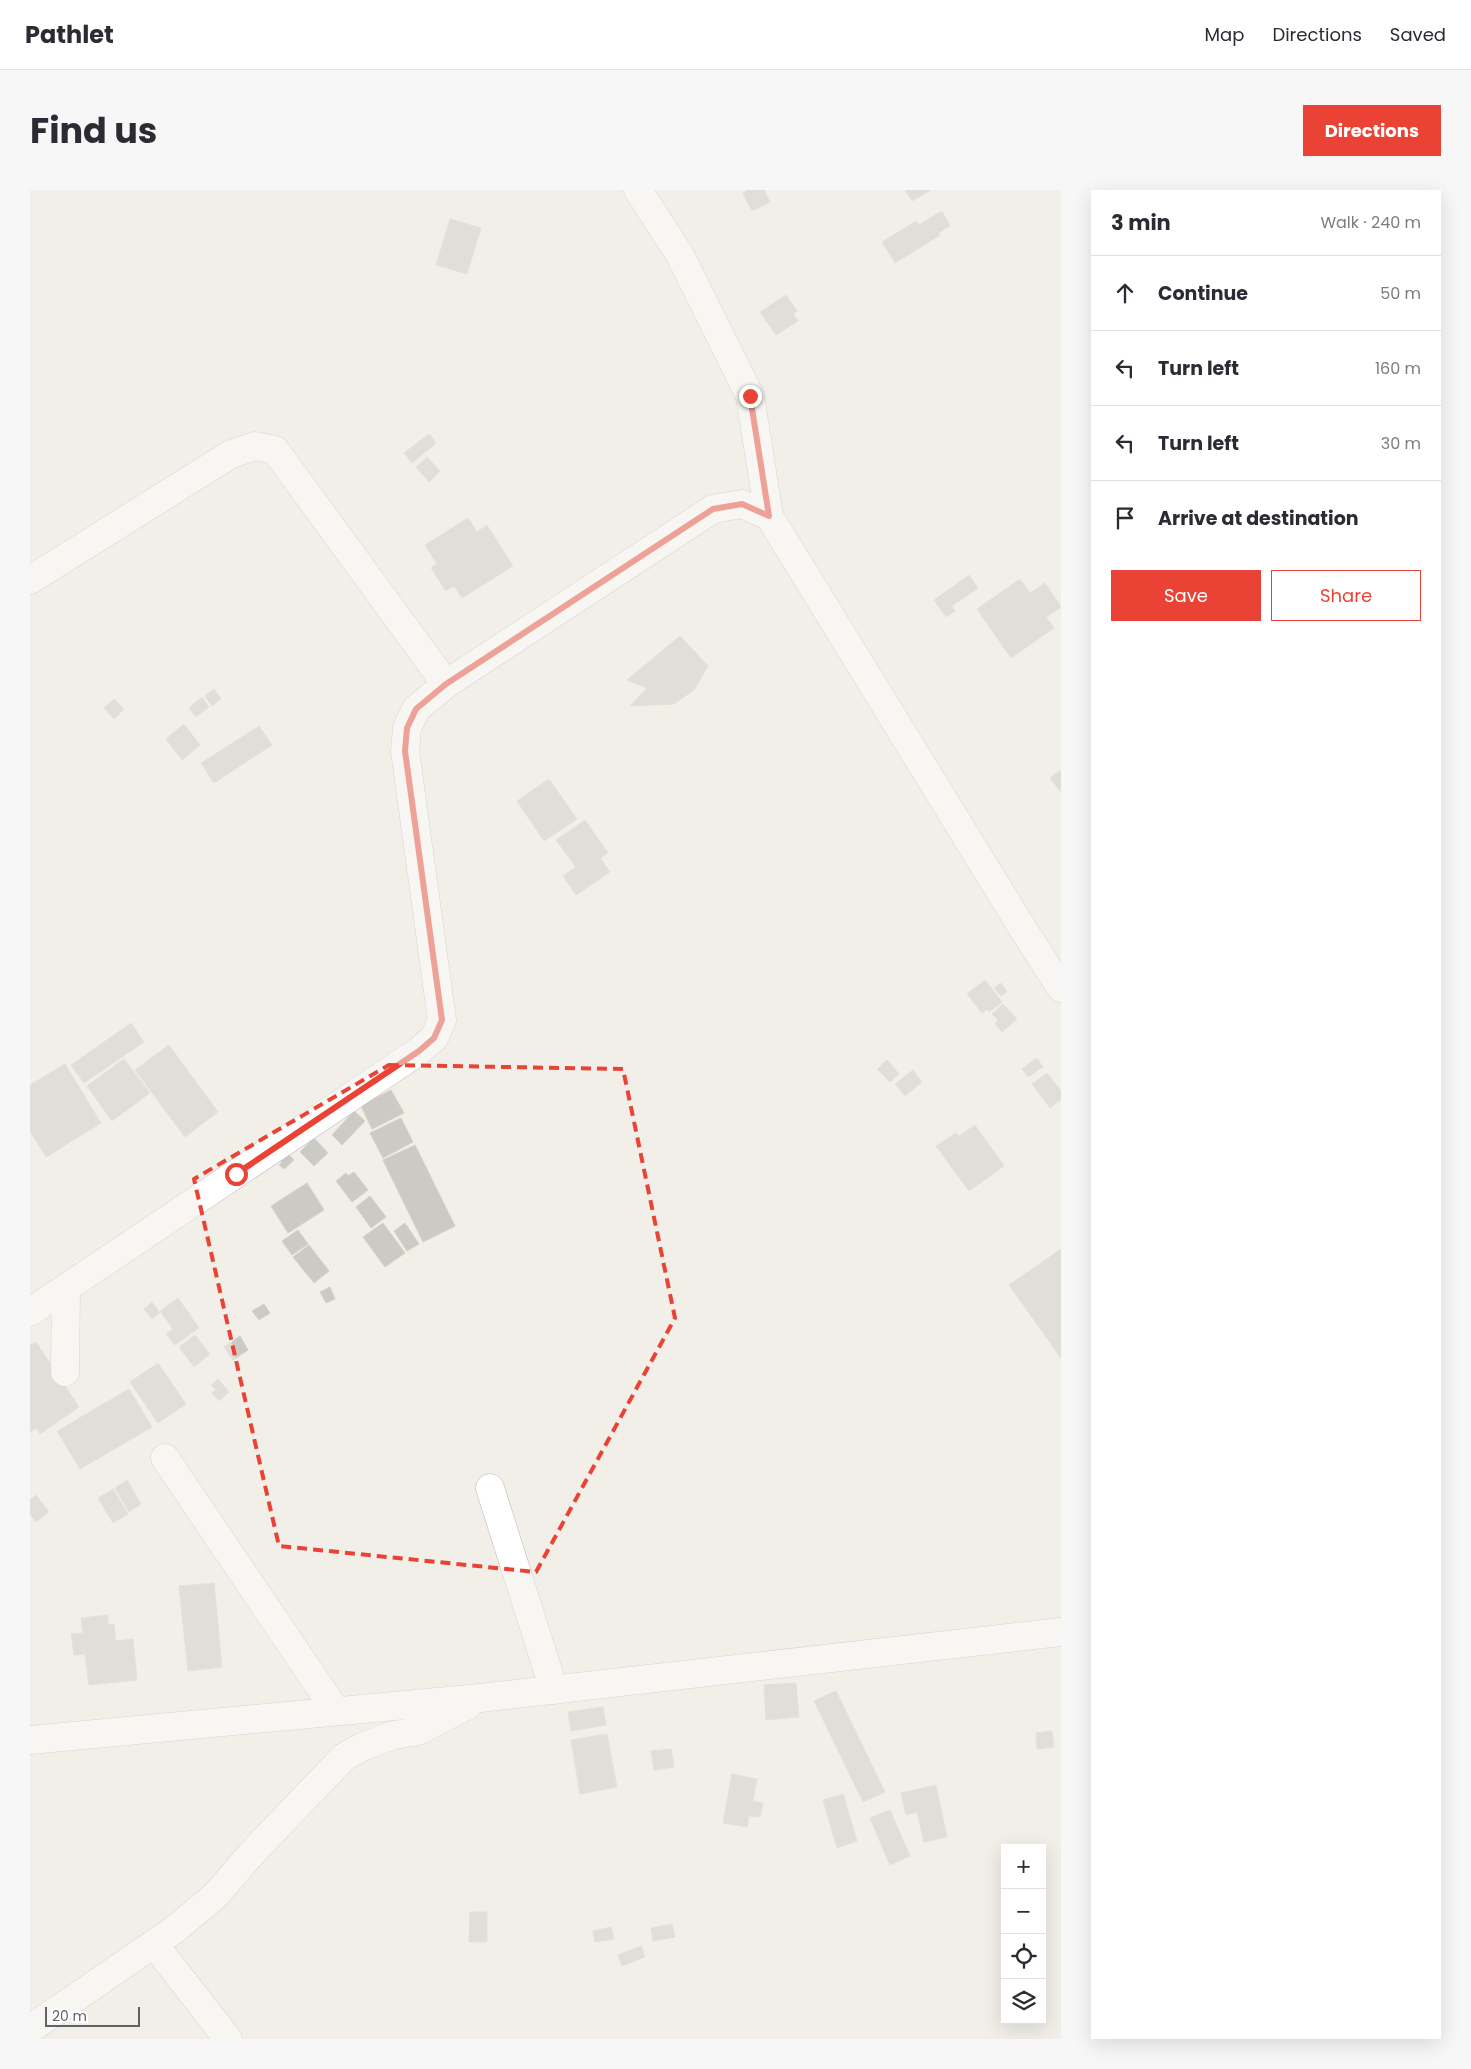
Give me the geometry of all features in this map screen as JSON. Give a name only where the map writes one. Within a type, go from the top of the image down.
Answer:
[{"type":"street","points":[[638,190],[680,255],[750,396],[769,516],[1061,988]]},
{"type":"street","points":[[30,580],[231,454],[255,446],[275,450],[446,684]]},
{"type":"street","points":[[30,1312],[419,1051],[434,1038],[442,1020],[405,751],[407,728],[416,709],[446,684],[713,509],[742,504],[769,516]]},
{"type":"street","points":[[65,1372],[66,1288]]},
{"type":"street","points":[[165,1458],[336,1711]]},
{"type":"street","points":[[490,1488],[554,1690]]},
{"type":"street","points":[[30,1740],[480,1698],[1061,1632]]},
{"type":"street","points":[[30,2029],[154,1944],[216,1895],[344,1757],[364,1746],[394,1736],[418,1731],[480,1698]]},
{"type":"street","points":[[154,1944],[228,2039]]},
{"type":"highlighted area","points":[[389,1065],[623,1069],[675,1318],[536,1572],[279,1546],[194,1179]]},
{"type":"building","points":[[748,190],[764,190],[770,202],[752,211],[743,193]]},
{"type":"building","points":[[905,190],[931,190],[912,201]]},
{"type":"building","points":[[942,211],[950,226],[938,233],[940,235],[895,263],[882,242],[916,221],[919,225]]},
{"type":"building","points":[[450,219],[481,228],[467,274],[436,265]]},
{"type":"building","points":[[786,295],[797,311],[793,314],[798,321],[776,335],[760,312]]},
{"type":"building","points":[[429,434],[436,443],[412,463],[404,453]]},
{"type":"building","points":[[427,457],[440,471],[429,482],[416,467]]},
{"type":"building","points":[[468,518],[477,532],[487,525],[513,566],[462,598],[454,586],[446,591],[431,568],[437,564],[425,545]]},
{"type":"building","points":[[969,575],[978,588],[952,606],[955,611],[946,617],[934,600]]},
{"type":"building","points":[[1020,579],[1030,593],[1045,583],[1061,607],[1046,617],[1054,628],[1011,658],[977,609]]},
{"type":"building","points":[[680,636],[708,666],[694,690],[674,704],[630,706],[647,688],[627,680]]},
{"type":"building","points":[[214,689],[221,699],[212,706],[205,696]]},
{"type":"building","points":[[202,697],[209,707],[196,717],[189,708]]},
{"type":"building","points":[[114,699],[124,709],[114,719],[104,708]]},
{"type":"building","points":[[184,724],[200,745],[182,760],[166,739]]},
{"type":"building","points":[[259,726],[272,745],[214,783],[201,763]]},
{"type":"building","points":[[1061,770],[1061,792],[1050,778]]},
{"type":"building","points":[[549,779],[577,819],[544,841],[517,801]]},
{"type":"building","points":[[585,820],[608,853],[600,858],[610,872],[576,895],[563,876],[576,867],[556,840]]},
{"type":"building","points":[[985,980],[1002,1002],[989,1012],[987,1009],[982,1013],[967,994]]},
{"type":"building","points":[[1001,983],[1007,992],[1001,996],[994,988]]},
{"type":"building","points":[[1003,1004],[1017,1019],[1002,1032],[995,1024],[998,1020],[992,1014]]},
{"type":"building","points":[[131,1023],[144,1042],[84,1083],[71,1065]]},
{"type":"building","points":[[169,1045],[218,1112],[185,1137],[135,1070]]},
{"type":"building","points":[[1037,1058],[1043,1067],[1028,1077],[1022,1069]]},
{"type":"building","points":[[124,1059],[150,1093],[112,1121],[87,1086]]},
{"type":"building","points":[[887,1060],[899,1074],[890,1082],[877,1069]]},
{"type":"building","points":[[65,1064],[101,1123],[46,1157],[30,1131],[30,1085]]},
{"type":"building","points":[[913,1070],[922,1082],[905,1096],[895,1084]]},
{"type":"building","points":[[1047,1073],[1061,1091],[1061,1099],[1050,1108],[1032,1084]]},
{"type":"building","points":[[391,1090],[404,1113],[372,1129],[361,1106]]},
{"type":"building","points":[[354,1111],[365,1121],[342,1145],[332,1135]]},
{"type":"building","points":[[401,1118],[413,1142],[383,1158],[370,1133]]},
{"type":"building","points":[[975,1125],[1004,1166],[969,1191],[936,1146],[956,1133],[959,1136]]},
{"type":"building","points":[[314,1138],[328,1153],[314,1166],[300,1152]]},
{"type":"building","points":[[415,1145],[455,1226],[423,1242],[383,1160]]},
{"type":"building","points":[[285,1151],[294,1160],[284,1169],[279,1165],[282,1162],[279,1158]]},
{"type":"building","points":[[354,1172],[368,1190],[352,1202],[336,1181],[346,1173],[348,1176]]},
{"type":"building","points":[[307,1183],[324,1210],[288,1233],[271,1206]]},
{"type":"building","points":[[370,1196],[386,1217],[371,1228],[356,1207]]},
{"type":"building","points":[[383,1223],[405,1253],[385,1267],[363,1237]]},
{"type":"building","points":[[405,1223],[419,1244],[407,1251],[394,1231]]},
{"type":"building","points":[[298,1230],[308,1244],[292,1255],[282,1241]]},
{"type":"building","points":[[309,1245],[329,1271],[314,1283],[293,1257]]},
{"type":"building","points":[[1061,1249],[1061,1358],[1009,1285]]},
{"type":"building","points":[[330,1287],[335,1299],[326,1303],[320,1292]]},
{"type":"building","points":[[178,1298],[199,1328],[175,1345],[166,1334],[173,1329],[160,1311]]},
{"type":"building","points":[[152,1302],[160,1313],[152,1319],[144,1309]]},
{"type":"building","points":[[264,1304],[270,1313],[259,1320],[252,1311]]},
{"type":"building","points":[[195,1335],[210,1354],[194,1367],[179,1347]]},
{"type":"building","points":[[240,1336],[248,1350],[233,1360],[224,1347]]},
{"type":"building","points":[[36,1342],[79,1407],[40,1434],[36,1428],[30,1432],[30,1345]]},
{"type":"building","points":[[158,1363],[186,1404],[158,1423],[130,1382]]},
{"type":"building","points":[[218,1379],[229,1392],[219,1401],[212,1393],[216,1390],[211,1385]]},
{"type":"building","points":[[129,1389],[152,1427],[80,1469],[57,1431]]},
{"type":"building","points":[[127,1480],[141,1504],[129,1512],[115,1488]]},
{"type":"building","points":[[113,1489],[128,1514],[113,1523],[98,1498]]},
{"type":"building","points":[[36,1495],[49,1512],[36,1522],[30,1514],[30,1500]]},
{"type":"building","points":[[214,1583],[222,1667],[188,1671],[179,1586]]},
{"type":"building","points":[[108,1615],[108,1625],[114,1624],[116,1641],[133,1639],[137,1680],[89,1685],[85,1654],[74,1655],[71,1634],[83,1633],[81,1618]]},
{"type":"building","points":[[796,1683],[799,1717],[766,1720],[764,1685]]},
{"type":"building","points":[[836,1691],[885,1792],[863,1802],[814,1701]]},
{"type":"building","points":[[603,1707],[606,1725],[571,1731],[568,1712]]},
{"type":"building","points":[[1052,1731],[1054,1747],[1037,1749],[1036,1733]]},
{"type":"building","points":[[607,1734],[617,1787],[580,1794],[571,1740]]},
{"type":"building","points":[[671,1749],[674,1767],[654,1770],[651,1751]]},
{"type":"building","points":[[732,1774],[757,1779],[753,1801],[763,1803],[760,1817],[749,1816],[747,1827],[723,1823]]},
{"type":"building","points":[[936,1785],[947,1837],[924,1842],[917,1812],[906,1815],[901,1793]]},
{"type":"building","points":[[843,1794],[857,1841],[837,1848],[823,1800]]},
{"type":"building","points":[[890,1810],[910,1856],[890,1865],[870,1818]]},
{"type":"building","points":[[470,1912],[487,1912],[487,1942],[469,1942]]},
{"type":"building","points":[[672,1924],[675,1937],[653,1941],[651,1928]]},
{"type":"building","points":[[611,1927],[614,1939],[595,1942],[593,1931]]},
{"type":"building","points":[[641,1946],[645,1957],[622,1966],[618,1955]]},
{"type":"route","points":[[236,1174],[419,1051],[434,1038],[442,1020],[405,751],[407,728],[416,709],[446,684],[713,509],[742,504],[769,516],[750,396]]}]
